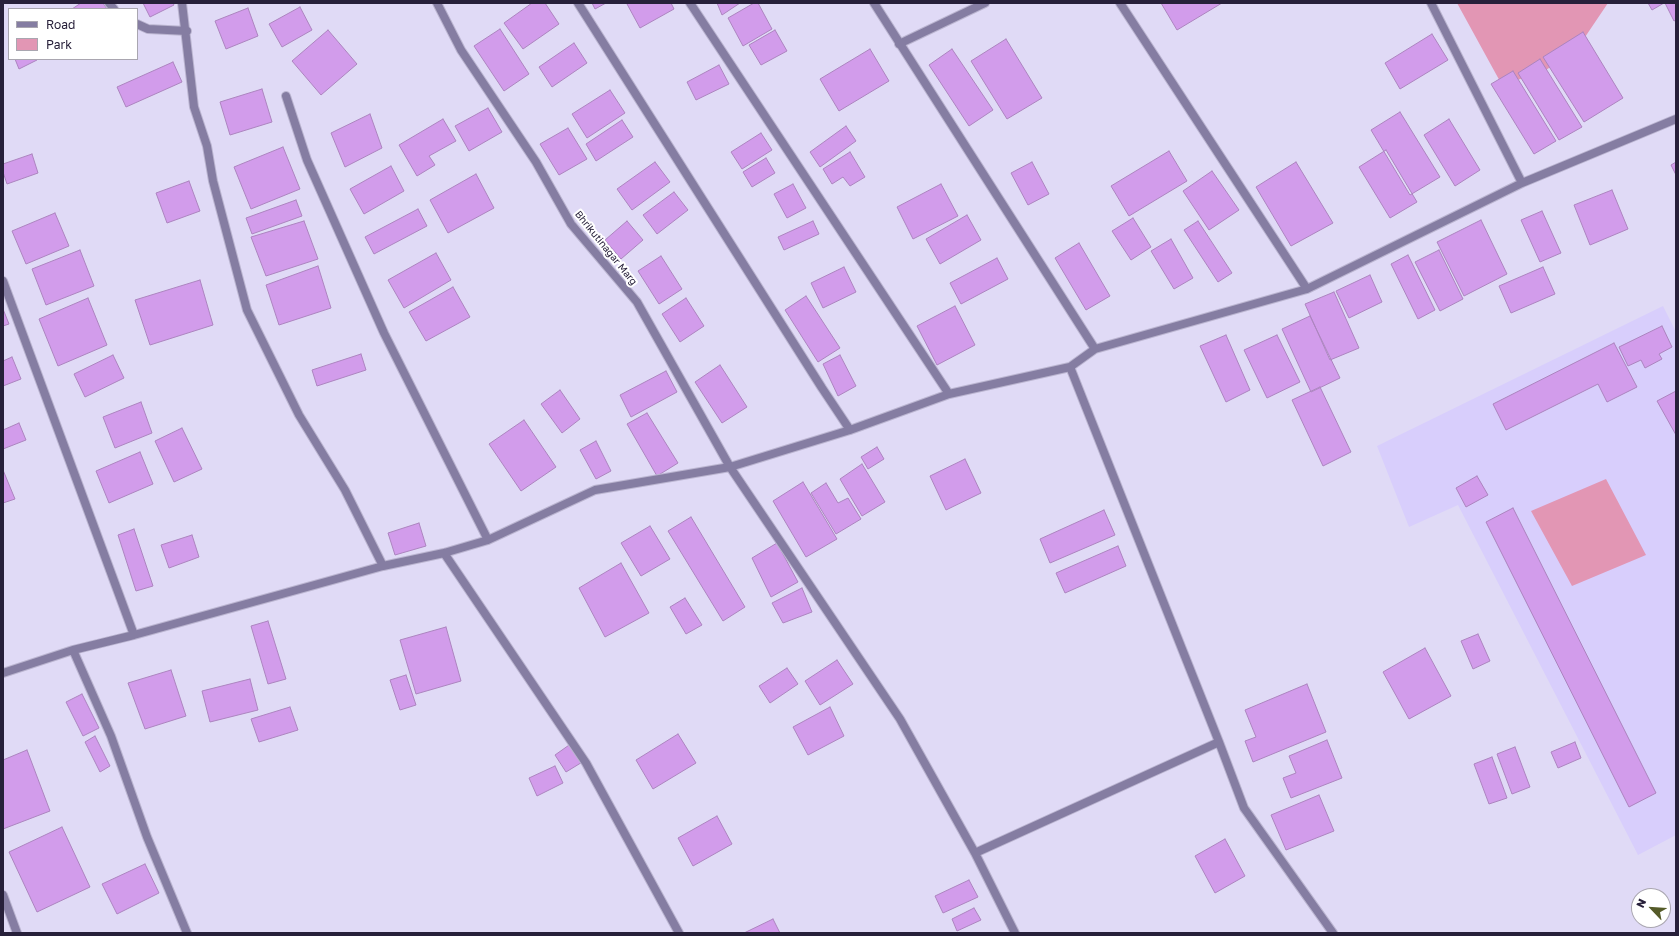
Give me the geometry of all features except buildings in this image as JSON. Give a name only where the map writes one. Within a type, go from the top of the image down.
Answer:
[{"type":"street","points":[[182,3],[187,31],[194,106],[207,146],[213,181],[247,310],[299,415],[345,490],[383,566]]},
{"type":"street","name":"Bhrikutinagar Marg","points":[[438,3],[461,50],[536,162],[571,224],[637,302],[730,467],[900,719],[975,854],[1015,933]]},
{"type":"street","points":[[578,3],[850,430]]},
{"type":"street","points":[[690,3],[949,394]]},
{"type":"street","points":[[874,3],[1095,349]]},
{"type":"street","points":[[899,44],[984,3]]},
{"type":"street","points":[[1120,3],[1307,290]]},
{"type":"street","points":[[1431,3],[1522,183]]},
{"type":"street","points":[[138,24],[148,29],[187,31]]},
{"type":"street","points":[[286,96],[307,160],[384,333],[488,540]]},
{"type":"street","points":[[3,673],[73,650],[134,636],[383,566],[444,553],[488,540],[595,490],[730,467],[850,430],[949,394],[1070,367],[1095,349],[1307,290],[1522,183],[1676,119]]},
{"type":"street","points":[[3,281],[134,636]]},
{"type":"street","points":[[1070,367],[1244,808],[1333,933]]},
{"type":"street","points":[[444,553],[586,763],[678,933]]},
{"type":"street","points":[[73,650],[110,736],[147,837],[187,933]]},
{"type":"street","points":[[975,854],[1219,742]]},
{"type":"street","points":[[3,895],[17,933]]},
{"type":"shaded area","points":[[1663,306],[1676,332],[1676,835],[1638,855],[1458,505],[1409,527],[1377,446]]},
{"type":"green space","points":[[1457,3],[1608,3],[1581,43],[1545,71],[1502,85]]},
{"type":"green space","points":[[1606,479],[1646,555],[1572,586],[1531,511]]}]
